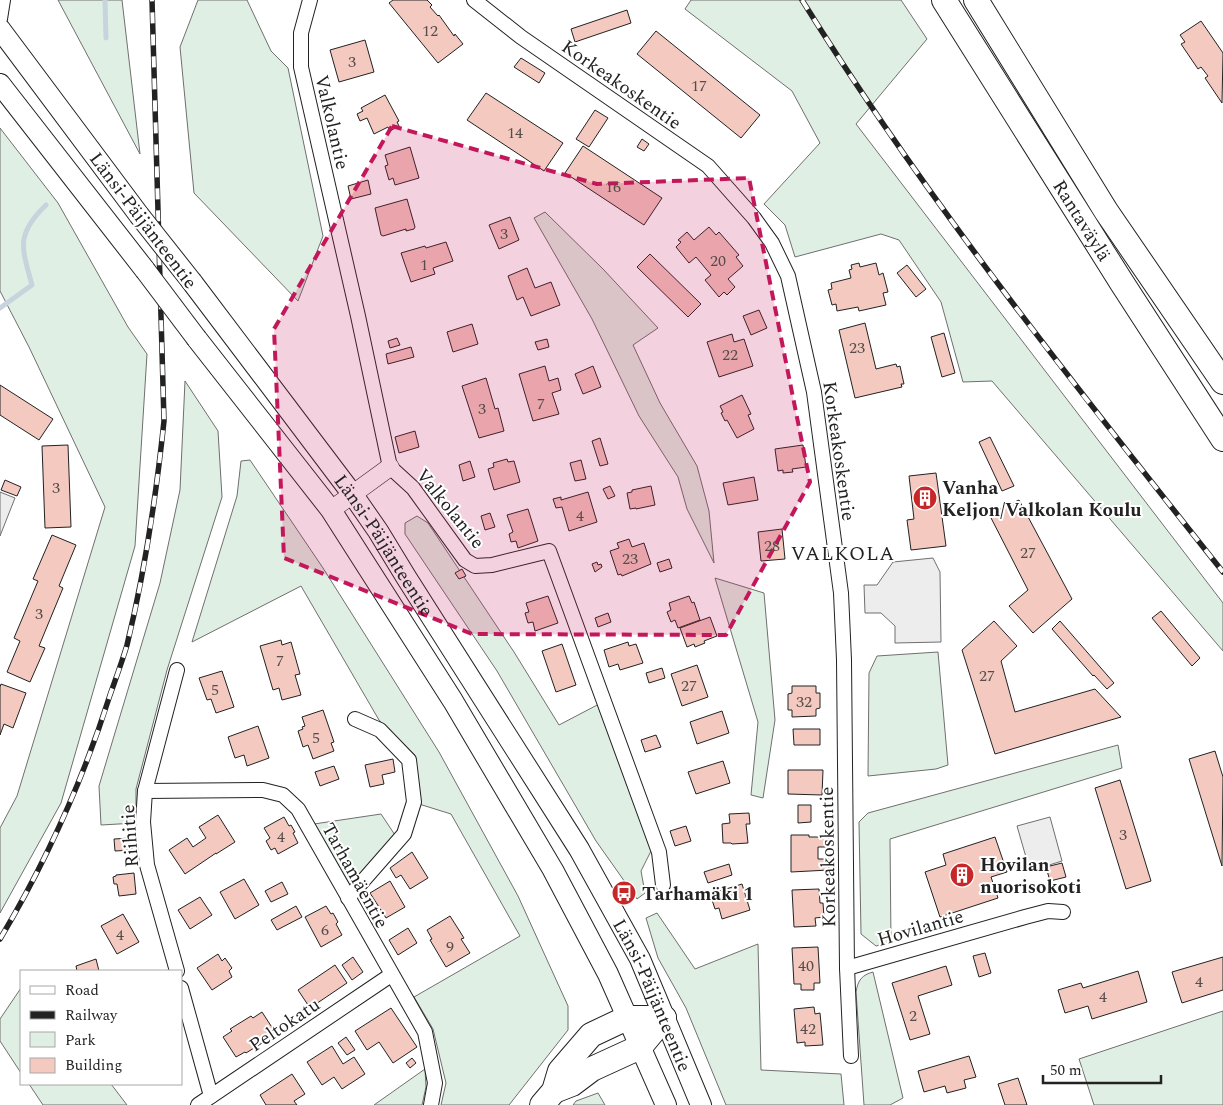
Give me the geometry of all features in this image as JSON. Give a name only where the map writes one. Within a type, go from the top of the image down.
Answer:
[{"type":"highway","name":"Rantaväylä","points":[[944,0],[1122,283],[1223,439]]},
{"type":"highway","name":"Rantaväylä","points":[[976,0],[1106,211],[1223,382]]},
{"type":"highway","points":[[548,1098],[560,1071],[591,1035],[627,1018],[664,1018]]},
{"type":"highway","points":[[548,1098],[572,1084],[592,1068],[640,1047],[664,1018]]},
{"type":"main road","name":"Länsi-Päijänteentie","points":[[0,29],[139,215],[353,495],[378,531],[579,850],[640,959],[701,1105]]},
{"type":"main road","name":"Länsi-Päijänteentie","points":[[0,84],[331,510],[453,701],[553,870],[608,974],[666,1105]]},
{"type":"street","points":[[0,19],[3,0]]},
{"type":"street","name":"Valkolantie","points":[[310,0],[301,33],[301,67],[358,316],[390,467],[413,488],[465,560],[475,566],[492,565],[549,551],[659,852],[662,885]]},
{"type":"street","name":"Korkeakoskentie","points":[[474,0],[521,37],[708,166],[745,206],[772,242],[788,276],[816,405],[841,593],[844,660],[847,968],[851,1056]]},
{"type":"street","points":[[331,510],[390,467]]},
{"type":"street","name":"Riihitie","points":[[177,670],[145,792],[143,822],[147,864],[177,970]]},
{"type":"street","points":[[348,898],[404,834],[414,802],[409,760],[380,730],[355,719]]},
{"type":"street","name":"Tarhamäentie","points":[[145,792],[263,790],[283,795],[298,809],[425,1032],[434,1083],[431,1105]]},
{"type":"street","name":"Hovilantie","points":[[847,968],[1048,911],[1063,912]]},
{"type":"street","name":"Peltokatu","points":[[198,1105],[392,975]]},
{"type":"street","points":[[182,992],[211,1096]]},
{"type":"highlighted area","points":[[392,126],[597,184],[749,178],[810,482],[726,635],[472,634],[284,558],[274,329]]},
{"type":"green space","points":[[58,0],[122,0],[140,154]]},
{"type":"green space","points":[[198,0],[247,0],[271,51],[288,68],[323,236],[298,301],[194,193],[180,47]]},
{"type":"green space","points":[[691,0],[901,0],[927,39],[856,124],[1223,603],[1223,651],[992,381],[963,382],[941,302],[899,240],[881,234],[795,257],[785,225],[764,204],[820,143],[792,91],[685,9]]},
{"type":"green space","points":[[0,128],[58,203],[128,327],[147,354],[135,546],[61,803],[0,913],[0,828],[17,796],[105,507],[29,347],[0,291]]},
{"type":"green space","points":[[545,212],[603,269],[658,328],[633,345],[660,403],[697,466],[709,511],[714,563],[687,509],[678,477],[639,416],[592,319],[534,218]]},
{"type":"green space","points":[[185,381],[218,431],[222,497],[167,670],[136,789],[136,823],[101,825],[99,786],[160,583],[180,490]]},
{"type":"green space","points":[[250,460],[323,568],[439,752],[518,896],[568,1006],[568,1030],[509,1105],[441,1105],[446,1083],[433,1029],[414,997],[520,936],[451,814],[419,804],[415,755],[379,720],[301,586],[192,642],[237,496],[241,461]]},
{"type":"green space","points":[[417,516],[428,523],[514,652],[559,725],[601,703],[651,851],[641,871],[645,893],[637,899],[596,841],[497,671],[405,534],[405,523]]},
{"type":"green space","points":[[715,578],[764,593],[775,720],[763,798],[751,795],[758,722]]},
{"type":"green space","points":[[938,652],[948,765],[936,769],[868,776],[869,673],[877,656]]},
{"type":"green space","points":[[1118,745],[1122,768],[890,839],[891,942],[876,946],[861,934],[859,822],[868,813]]},
{"type":"green space","points":[[381,814],[395,835],[350,885],[314,824]]},
{"type":"green space","points":[[657,913],[695,969],[758,944],[761,1070],[841,1074],[844,1105],[726,1105],[686,1008],[658,958],[646,918]]},
{"type":"green space","points":[[873,972],[903,1098],[890,1105],[864,1105],[856,992],[861,979]]},
{"type":"green space","points":[[20,989],[20,1071],[0,1041],[0,1019]]},
{"type":"green space","points":[[1223,1011],[1223,1105],[1094,1105],[1079,1059]]},
{"type":"green space","points":[[425,1069],[426,1087],[422,1105],[374,1105]]},
{"type":"green space","points":[[30,1085],[112,1085],[127,1105],[43,1105]]},
{"type":"green space","points":[[598,1093],[605,1105],[573,1105],[576,1101]]},
{"type":"shaded area","points":[[0,492],[15,498],[0,536]]},
{"type":"shaded area","points":[[933,558],[940,572],[941,642],[895,643],[895,626],[881,613],[865,613],[864,585],[877,585],[893,562]]},
{"type":"shaded area","points":[[1050,817],[1062,861],[1030,871],[1017,826]]},
{"type":"building","points":[[393,0],[427,0],[432,5],[430,7],[463,44],[438,63],[389,3]]},
{"type":"building","points":[[627,10],[631,23],[575,42],[571,29]]},
{"type":"building","points":[[1201,21],[1223,53],[1222,103],[1205,78],[1208,76],[1201,67],[1198,69],[1181,44],[1185,42],[1180,35]]},
{"type":"building","points":[[656,31],[760,115],[741,138],[637,54]]},
{"type":"building","points":[[365,40],[374,72],[339,82],[330,50]]},
{"type":"building","points":[[521,58],[545,73],[539,83],[514,67]]},
{"type":"building","points":[[486,93],[563,143],[544,171],[467,120]]},
{"type":"building","points":[[385,95],[399,121],[397,122],[399,126],[390,131],[388,127],[374,134],[367,118],[360,121],[357,114],[363,111],[361,108]]},
{"type":"building","points":[[595,110],[608,118],[589,147],[576,139]]},
{"type":"building","points":[[642,139],[649,144],[644,151],[637,147]]},
{"type":"building","points":[[583,146],[662,198],[644,225],[565,173]]},
{"type":"building","points":[[410,147],[419,178],[395,185],[393,178],[389,180],[385,166],[388,165],[385,155]]},
{"type":"building","points":[[368,180],[371,194],[351,199],[348,186]]},
{"type":"building","points":[[407,199],[414,229],[381,235],[375,208]]},
{"type":"building","points":[[510,217],[519,240],[499,249],[489,225]]},
{"type":"building","points":[[709,227],[716,235],[719,232],[739,255],[736,257],[743,266],[728,279],[735,287],[727,295],[724,292],[719,297],[705,280],[711,275],[696,257],[689,263],[676,247],[681,242],[678,240],[687,232],[694,240]]},
{"type":"building","points":[[446,242],[453,261],[433,268],[435,274],[411,282],[401,253]]},
{"type":"building","points":[[650,254],[701,304],[688,317],[637,267]]},
{"type":"building","points":[[859,263],[860,267],[876,263],[879,275],[883,273],[888,292],[883,293],[886,305],[859,311],[858,307],[837,311],[836,304],[832,305],[828,290],[832,289],[831,283],[851,278],[849,270],[852,269],[851,265]]},
{"type":"building","points":[[907,265],[926,289],[916,297],[897,273]]},
{"type":"building","points":[[527,268],[535,288],[551,282],[560,305],[531,316],[523,297],[517,300],[508,276]]},
{"type":"building","points":[[759,310],[767,328],[751,335],[743,316]]},
{"type":"building","points":[[865,323],[876,369],[896,364],[897,367],[900,366],[904,384],[901,384],[902,387],[855,398],[839,330]]},
{"type":"building","points":[[472,324],[478,344],[453,352],[447,332]]},
{"type":"building","points":[[944,333],[955,373],[942,377],[931,337]]},
{"type":"building","points":[[732,334],[734,342],[744,339],[753,366],[719,377],[707,342]]},
{"type":"building","points":[[397,338],[400,345],[390,348],[388,341]]},
{"type":"building","points":[[547,339],[549,347],[538,350],[535,342]]},
{"type":"building","points":[[411,347],[414,357],[388,364],[386,354]]},
{"type":"building","points":[[545,366],[549,381],[558,378],[561,390],[552,393],[559,414],[533,421],[519,374]]},
{"type":"building","points":[[593,366],[601,387],[583,394],[575,374]]},
{"type":"building","points":[[486,378],[495,409],[498,408],[504,431],[479,438],[462,386]]},
{"type":"building","points":[[0,385],[53,419],[39,440],[0,415]]},
{"type":"building","points":[[742,395],[751,414],[748,415],[754,429],[737,438],[727,420],[725,421],[720,406]]},
{"type":"building","points":[[415,431],[419,447],[399,453],[395,437]]},
{"type":"building","points":[[990,437],[1014,486],[1002,491],[979,442]]},
{"type":"building","points":[[600,438],[608,464],[600,466],[592,441]]},
{"type":"building","points":[[68,445],[71,527],[45,528],[42,446]]},
{"type":"building","points":[[803,445],[806,467],[792,469],[793,472],[783,473],[783,470],[778,471],[775,449]]},
{"type":"building","points":[[507,459],[508,462],[514,461],[520,482],[494,490],[488,469],[494,467],[493,463]]},
{"type":"building","points":[[581,460],[586,479],[575,481],[570,463]]},
{"type":"building","points":[[470,461],[475,477],[463,481],[459,465]]},
{"type":"building","name":"Vanha Keljon/Valkolan Koulu","points":[[936,473],[946,546],[911,550],[907,520],[914,519],[909,476]]},
{"type":"building","points":[[754,477],[758,500],[728,505],[723,483]]},
{"type":"building","points":[[5,480],[21,487],[17,496],[1,490]]},
{"type":"building","points":[[610,486],[615,496],[608,499],[603,489]]},
{"type":"building","points":[[651,486],[655,505],[630,509],[627,493]]},
{"type":"building","points":[[588,492],[597,522],[569,531],[562,507],[556,508],[553,499],[561,497],[561,500]]},
{"type":"building","points":[[1019,500],[1072,599],[1033,633],[1009,606],[1028,590],[989,514]]},
{"type":"building","points":[[528,509],[538,541],[518,548],[516,541],[511,542],[509,534],[513,532],[507,515]]},
{"type":"building","points":[[490,513],[495,527],[485,530],[481,516]]},
{"type":"building","points":[[782,529],[785,559],[761,561],[758,532]]},
{"type":"building","points":[[52,535],[76,545],[59,586],[63,588],[39,646],[45,648],[30,682],[7,672],[20,641],[14,638],[38,581],[33,579]]},
{"type":"building","points":[[629,539],[632,547],[644,543],[651,564],[622,576],[621,574],[618,575],[610,551],[619,548],[617,543]]},
{"type":"building","points":[[669,559],[672,568],[660,572],[657,563]]},
{"type":"building","points":[[597,562],[602,567],[595,572],[592,564]]},
{"type":"building","points":[[462,569],[466,576],[459,579],[455,573]]},
{"type":"building","points":[[548,596],[558,623],[535,631],[533,622],[528,623],[525,613],[529,612],[526,603]]},
{"type":"building","points":[[689,596],[692,603],[694,602],[700,620],[678,628],[675,620],[671,622],[667,612],[671,610],[669,603]]},
{"type":"building","points":[[1161,611],[1200,658],[1192,666],[1152,618]]},
{"type":"building","points":[[608,613],[611,622],[598,627],[595,618]]},
{"type":"building","points":[[710,617],[717,636],[695,647],[694,644],[687,647],[680,628]]},
{"type":"building","points":[[994,621],[1017,646],[1001,661],[1015,712],[1095,689],[1121,717],[995,754],[962,650]]},
{"type":"building","points":[[1060,621],[1114,683],[1107,689],[1093,676],[1052,629]]},
{"type":"building","points":[[281,640],[282,645],[291,642],[300,674],[295,675],[301,695],[282,700],[279,688],[273,690],[260,646]]},
{"type":"building","points":[[628,642],[629,646],[636,644],[643,663],[620,670],[618,664],[609,667],[604,650]]},
{"type":"building","points":[[562,644],[576,685],[556,692],[542,651]]},
{"type":"building","points":[[697,665],[708,697],[682,706],[671,674]]},
{"type":"building","points":[[662,668],[665,678],[649,683],[646,673]]},
{"type":"building","points":[[222,671],[234,707],[216,713],[211,699],[207,700],[199,678]]},
{"type":"building","points":[[1,684],[26,693],[13,728],[4,724],[0,735],[0,687]]},
{"type":"building","points":[[792,686],[816,686],[816,693],[820,693],[820,708],[816,709],[816,716],[792,717],[792,710],[788,710],[788,694],[792,693]]},
{"type":"building","points":[[323,710],[334,742],[331,743],[334,751],[313,759],[308,745],[303,747],[298,731],[305,726],[302,717]]},
{"type":"building","points":[[722,711],[729,733],[697,744],[690,722]]},
{"type":"building","points":[[258,726],[269,758],[247,766],[244,755],[235,758],[228,737]]},
{"type":"building","points":[[793,729],[820,729],[820,745],[794,745]]},
{"type":"building","points":[[656,735],[661,747],[645,752],[641,740]]},
{"type":"building","points":[[1215,751],[1223,777],[1222,866],[1189,759]]},
{"type":"building","points":[[393,759],[395,772],[382,775],[384,784],[370,787],[365,765]]},
{"type":"building","points":[[723,761],[730,783],[696,794],[688,772]]},
{"type":"building","points":[[334,766],[339,779],[320,786],[315,772]]},
{"type":"building","points":[[788,770],[823,770],[822,795],[788,794]]},
{"type":"building","points":[[1120,780],[1151,881],[1126,889],[1095,788]]},
{"type":"building","points":[[798,805],[811,805],[811,822],[798,823]]},
{"type":"building","points":[[749,813],[750,824],[746,824],[748,843],[723,843],[722,824],[730,823],[729,814]]},
{"type":"building","points":[[218,815],[235,842],[185,874],[169,850],[187,838],[193,847],[206,838],[199,827]]},
{"type":"building","points":[[284,817],[295,832],[293,833],[298,843],[278,854],[275,848],[271,850],[266,841],[270,838],[264,828]]},
{"type":"building","points":[[686,826],[691,841],[675,846],[670,831]]},
{"type":"building","points":[[791,835],[829,837],[829,847],[818,847],[818,859],[829,859],[829,870],[791,872]]},
{"type":"building","name":"Hovilan nuorisokoti","points":[[995,837],[1007,872],[991,877],[998,898],[940,917],[925,872],[946,865],[943,854]]},
{"type":"building","points":[[131,838],[132,850],[115,851],[114,839]]},
{"type":"building","points":[[412,852],[428,878],[410,889],[401,875],[396,878],[390,868]]},
{"type":"building","points":[[1062,863],[1066,877],[1050,881],[1046,867]]},
{"type":"building","points":[[729,864],[732,875],[708,883],[704,872]]},
{"type":"building","points":[[134,873],[136,894],[119,896],[117,884],[114,884],[113,877]]},
{"type":"building","points":[[244,879],[259,905],[235,919],[220,892]]},
{"type":"building","points":[[390,881],[405,907],[386,918],[370,893]]},
{"type":"building","points":[[282,882],[288,894],[271,902],[265,891]]},
{"type":"building","points":[[742,884],[750,910],[722,919],[719,908],[715,909],[710,894]]},
{"type":"building","points":[[819,889],[824,917],[815,918],[816,926],[794,927],[792,890]]},
{"type":"building","points":[[200,897],[212,915],[190,929],[178,910]]},
{"type":"building","points":[[296,906],[302,917],[277,930],[271,920]]},
{"type":"building","points":[[326,906],[338,922],[336,924],[342,935],[321,947],[305,917]]},
{"type":"building","points":[[123,914],[139,942],[117,954],[101,926]]},
{"type":"building","points":[[450,916],[464,938],[461,939],[470,953],[446,967],[430,940],[432,939],[427,930]]},
{"type":"building","points":[[408,928],[417,943],[398,955],[389,940]]},
{"type":"building","points":[[818,947],[820,983],[814,983],[814,990],[801,990],[801,984],[794,984],[792,948]]},
{"type":"building","points":[[985,953],[991,973],[979,977],[973,956]]},
{"type":"building","points":[[218,954],[222,961],[225,958],[232,968],[229,971],[232,977],[212,990],[197,968]]},
{"type":"building","points":[[353,957],[363,972],[352,980],[342,965]]},
{"type":"building","points":[[1223,957],[1223,990],[1182,1003],[1172,972]]},
{"type":"building","points":[[96,959],[99,970],[77,970],[76,966]]},
{"type":"building","points":[[335,965],[347,983],[310,1008],[298,990]]},
{"type":"building","points":[[946,966],[952,985],[918,996],[930,1034],[910,1040],[892,983]]},
{"type":"building","points":[[1138,971],[1147,1002],[1092,1019],[1088,1006],[1065,1013],[1058,990],[1081,983],[1083,988]]},
{"type":"building","points":[[814,1007],[815,1014],[820,1013],[823,1045],[805,1046],[805,1042],[797,1043],[794,1009]]},
{"type":"building","points":[[391,1008],[417,1047],[393,1063],[379,1042],[367,1050],[355,1031]]},
{"type":"building","points":[[262,1012],[275,1032],[266,1038],[267,1040],[236,1057],[223,1037],[232,1031],[230,1029],[251,1016],[253,1018]]},
{"type":"building","points":[[346,1037],[355,1050],[347,1055],[338,1043]]},
{"type":"building","points":[[332,1046],[343,1064],[354,1057],[365,1074],[342,1089],[334,1077],[322,1085],[307,1062]]},
{"type":"building","points":[[969,1056],[976,1077],[964,1080],[966,1088],[947,1093],[945,1086],[924,1092],[918,1071]]},
{"type":"building","points":[[412,1058],[416,1063],[410,1068],[406,1063]]},
{"type":"building","points":[[292,1074],[305,1094],[294,1101],[297,1105],[266,1105],[260,1095]]},
{"type":"building","points":[[1018,1078],[1027,1105],[1005,1105],[998,1084]]},
{"type":"waterway","points":[[105,0],[106,38]]},
{"type":"waterway","points":[[0,308],[32,285],[24,251],[25,234],[29,225],[46,205]]},
{"type":"railway","points":[[0,939],[48,850],[88,758],[127,645],[149,534],[164,421],[152,0]]},
{"type":"railway","points":[[802,0],[850,75],[951,221],[1058,363],[1223,572]]},
{"type":"place","name":"Vanha Keljon/Valkolan Koulu","points":[[925,498]]},
{"type":"place","name":"Hovilan nuorisokoti","points":[[962,875]]},
{"type":"place","name":"Tarhamäki 1","points":[[624,893]]},
{"type":"district","name":"VALKOLA","points":[[843,553]]}]
